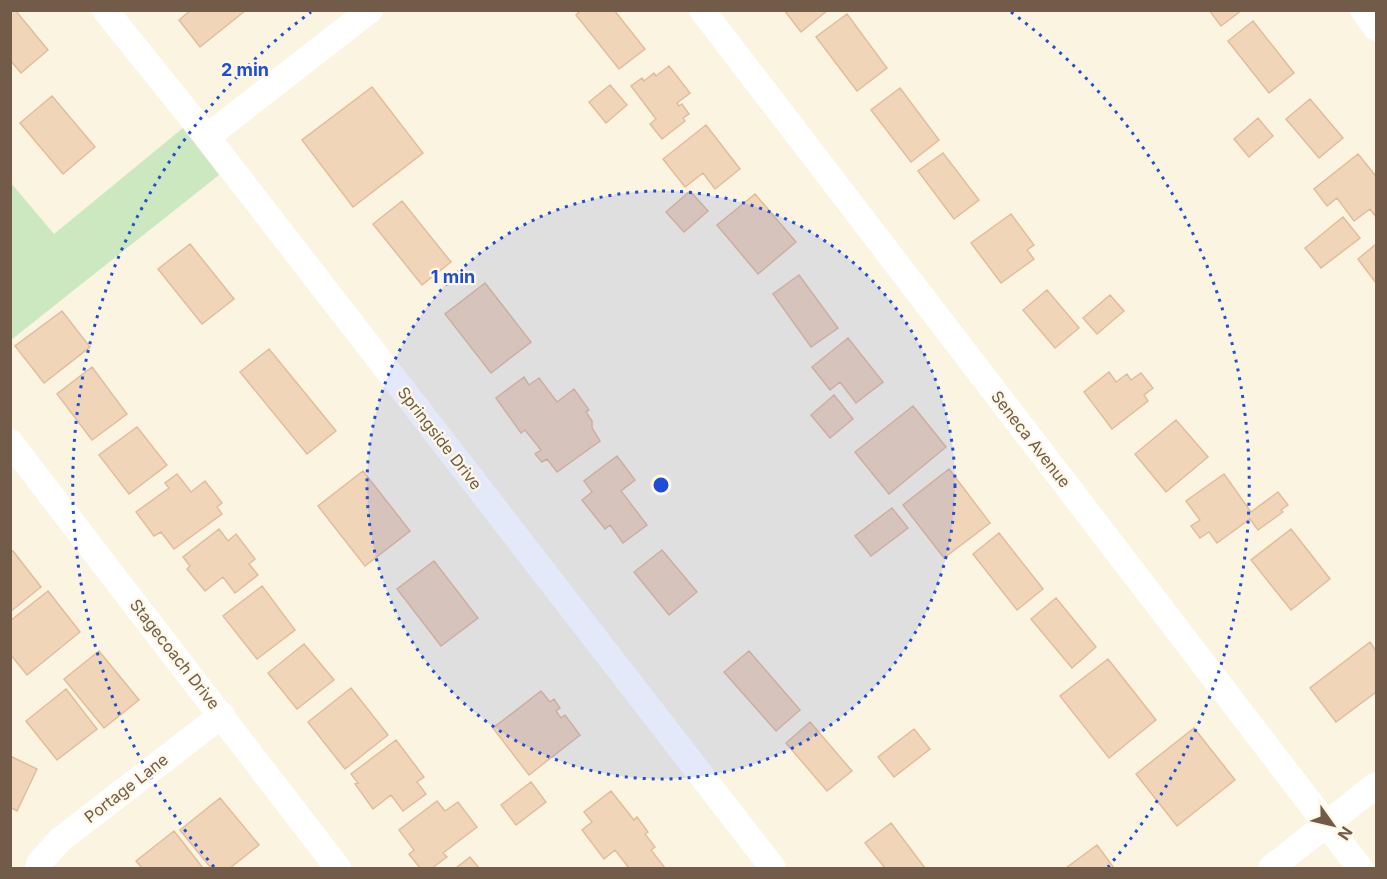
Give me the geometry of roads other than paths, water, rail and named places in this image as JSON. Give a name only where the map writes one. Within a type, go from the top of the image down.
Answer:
[{"type":"street","name":"Springside Drive","points":[[105,10],[207,137],[772,868]]},
{"type":"street","points":[[207,137],[370,10]]},
{"type":"street","name":"Seneca Avenue","points":[[702,10],[1360,868]]},
{"type":"street","points":[[1363,10],[1377,28]]},
{"type":"street","name":"Stagecoach Drive","points":[[10,442],[338,868]]},
{"type":"street","name":"Portage Lane","points":[[38,868],[40,862],[60,840],[222,715]]},
{"type":"street","points":[[1271,868],[1377,785]]}]
